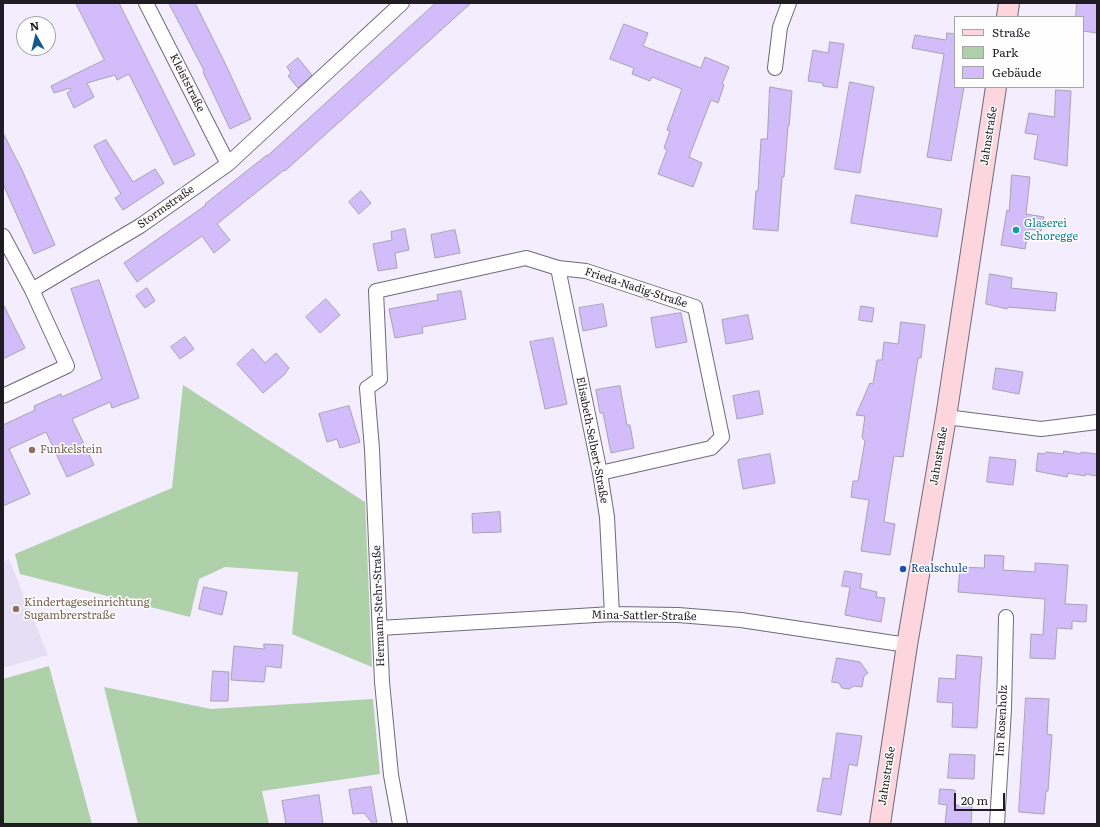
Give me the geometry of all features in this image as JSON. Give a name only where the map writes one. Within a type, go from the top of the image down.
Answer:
[{"type":"main road","points":[[1007,16],[1009,3]]},
{"type":"main road","name":"Jahnstraße","points":[[880,824],[907,644],[946,418],[996,88]]},
{"type":"street","name":"Kleiststraße","points":[[146,3],[228,164]]},
{"type":"street","name":"Stormstraße","points":[[32,290],[140,226],[228,164],[402,3]]},
{"type":"street","points":[[775,68],[780,27],[789,3]]},
{"type":"street","points":[[3,236],[32,290],[67,366],[3,396]]},
{"type":"street","name":"Frieda-Nadig-Straße","points":[[367,388],[380,379],[376,291],[526,258],[558,268],[586,271],[695,307],[722,437],[711,448],[600,473]]},
{"type":"street","name":"Elisabeth-Selbert-Straße","points":[[558,268],[600,473],[607,517],[612,614]]},
{"type":"street","name":"Hermann-Stehr-Straße","points":[[367,388],[372,448],[382,682],[391,775],[400,824]]},
{"type":"street","points":[[946,418],[1041,429],[1097,422]]},
{"type":"street","name":"Mina-Sattler-Straße","points":[[380,628],[612,614],[678,615],[741,620],[907,644]]},
{"type":"street","name":"Im Rosenholz","points":[[997,824],[1004,708],[1006,617]]},
{"type":"shaded area","name":"Kindertageseinrichtung Sugambrerstraße","points":[[9,559],[48,655],[3,668],[3,562]]},
{"type":"green space","points":[[183,385],[365,502],[372,667],[292,634],[298,572],[225,567],[199,579],[190,617],[20,574],[15,554],[172,488]]},
{"type":"green space","points":[[49,666],[92,824],[3,824],[3,679]]},
{"type":"green space","points":[[104,687],[211,709],[373,699],[380,774],[262,791],[269,824],[138,824]]},
{"type":"building","points":[[76,3],[119,3],[195,155],[174,165],[129,74],[117,80],[115,75],[87,83],[94,97],[74,108],[67,93],[71,90],[70,88],[54,93],[51,86],[104,60]]},
{"type":"building","points":[[169,3],[195,3],[251,119],[230,129],[203,72],[204,71]]},
{"type":"building","points":[[436,3],[471,3],[285,171],[284,170],[217,224],[230,240],[214,253],[202,236],[137,282],[124,263],[206,205],[205,204],[267,156]]},
{"type":"building","points":[[1077,3],[1097,3],[1097,33],[1084,31],[1084,16],[1076,16]]},
{"type":"building","points":[[624,24],[648,33],[643,46],[701,68],[705,57],[729,67],[722,84],[724,85],[718,103],[711,100],[689,157],[702,163],[693,187],[658,174],[667,150],[664,148],[670,131],[667,130],[682,89],[652,77],[650,81],[632,74],[634,68],[610,59]]},
{"type":"building","points":[[947,33],[954,34],[954,88],[964,88],[951,161],[927,157],[944,54],[912,48],[915,35],[946,40]]},
{"type":"building","points":[[830,42],[844,44],[837,88],[823,86],[823,83],[808,81],[813,50],[828,53]]},
{"type":"building","points":[[298,58],[312,75],[298,88],[288,76],[291,73],[287,67]]},
{"type":"building","points":[[850,82],[874,87],[860,173],[835,169]]},
{"type":"building","points":[[770,87],[792,91],[784,177],[782,177],[778,231],[753,229],[756,191],[758,191],[761,139],[767,139]]},
{"type":"building","points":[[1056,90],[1071,91],[1067,166],[1034,159],[1038,135],[1025,133],[1029,113],[1054,117]]},
{"type":"building","points":[[3,133],[22,170],[55,245],[34,254],[3,184]]},
{"type":"building","points":[[106,140],[133,182],[155,169],[164,183],[123,210],[115,198],[121,194],[94,146]]},
{"type":"building","name":"Glaserei Schoregge","points":[[1012,175],[1030,177],[1026,214],[1044,217],[1041,231],[1029,229],[1025,249],[1001,245],[1007,210],[1009,211]]},
{"type":"building","points":[[361,191],[371,203],[359,214],[349,202]]},
{"type":"building","points":[[856,195],[942,209],[937,237],[851,223]]},
{"type":"building","points":[[405,229],[409,250],[395,253],[397,268],[378,271],[373,244],[392,240],[391,232]]},
{"type":"building","points":[[455,230],[460,253],[435,258],[431,235]]},
{"type":"building","points":[[990,274],[1012,278],[1011,288],[1057,293],[1055,311],[1008,307],[1007,309],[986,304]]},
{"type":"building","points":[[99,280],[139,398],[112,408],[110,402],[72,419],[94,465],[67,477],[46,432],[9,449],[30,494],[3,506],[3,425],[35,410],[34,406],[61,394],[62,397],[102,379],[71,289]]},
{"type":"building","points":[[147,288],[155,301],[145,308],[136,296]]},
{"type":"building","points":[[461,291],[466,319],[422,327],[423,333],[395,338],[389,309],[438,300],[437,295]]},
{"type":"building","points":[[326,299],[340,315],[320,333],[306,317]]},
{"type":"building","points":[[3,304],[25,348],[3,359]]},
{"type":"building","points":[[603,304],[607,326],[583,331],[579,308]]},
{"type":"building","points":[[861,306],[874,308],[872,322],[859,320]]},
{"type":"building","points":[[681,313],[687,342],[656,348],[651,318]]},
{"type":"building","points":[[748,315],[753,339],[726,344],[722,320]]},
{"type":"building","points":[[901,322],[925,325],[921,358],[918,358],[903,457],[894,456],[888,493],[884,522],[895,524],[890,555],[861,551],[869,500],[851,497],[853,481],[858,481],[865,441],[862,438],[865,416],[856,415],[870,383],[873,384],[877,360],[882,360],[884,342],[898,344]]},
{"type":"building","points":[[185,337],[194,349],[180,359],[171,347]]},
{"type":"building","points":[[553,338],[567,404],[545,409],[530,342]]},
{"type":"building","points":[[253,349],[265,363],[276,353],[289,368],[284,375],[263,393],[237,364]]},
{"type":"building","points":[[996,368],[1023,372],[1019,394],[993,389]]},
{"type":"building","points":[[620,386],[627,425],[630,425],[634,448],[611,453],[603,413],[600,413],[596,390]]},
{"type":"building","points":[[759,391],[763,414],[737,419],[733,396]]},
{"type":"building","points":[[349,406],[360,442],[340,448],[337,439],[327,442],[319,414]]},
{"type":"building","points":[[1064,451],[1081,454],[1081,452],[1097,454],[1097,476],[1085,474],[1085,476],[1068,473],[1067,477],[1036,471],[1038,453],[1045,454],[1046,452],[1063,454]]},
{"type":"building","points":[[770,454],[775,483],[743,489],[738,460]]},
{"type":"building","points":[[990,457],[1016,460],[1013,485],[987,482]]},
{"type":"building","points":[[500,512],[501,532],[473,533],[472,514]]},
{"type":"building","points":[[985,555],[1004,556],[1003,570],[1035,572],[1035,563],[1068,565],[1065,604],[1087,605],[1086,622],[1072,621],[1072,629],[1057,628],[1055,659],[1030,658],[1031,634],[1043,635],[1045,599],[958,592],[960,567],[984,568]]},
{"type":"building","points":[[845,571],[862,574],[860,588],[877,592],[876,597],[885,598],[881,622],[845,615],[850,587],[842,586]]},
{"type":"building","points":[[204,587],[227,592],[222,615],[199,609]]},
{"type":"building","points":[[264,644],[283,645],[281,668],[266,666],[264,682],[231,680],[234,646],[264,649]]},
{"type":"building","points":[[957,655],[982,657],[977,728],[952,727],[953,703],[937,702],[939,678],[955,679]]},
{"type":"building","points":[[837,658],[860,662],[868,673],[864,676],[862,687],[854,686],[849,689],[842,688],[839,683],[832,682]]},
{"type":"building","points":[[213,671],[229,672],[228,701],[211,701]]},
{"type":"building","points":[[1026,698],[1049,699],[1047,734],[1052,735],[1048,791],[1046,791],[1044,814],[1019,812]]},
{"type":"building","points":[[837,733],[862,736],[857,766],[849,764],[841,815],[817,811],[823,778],[830,779]]},
{"type":"building","points":[[950,754],[975,755],[974,779],[948,778]]},
{"type":"building","points":[[371,787],[377,824],[373,824],[364,813],[353,814],[349,790]]},
{"type":"building","points":[[940,789],[955,790],[954,805],[972,806],[971,824],[945,824],[947,805],[939,804]]},
{"type":"building","points":[[319,795],[323,824],[286,824],[282,801]]},
{"type":"place","name":"Glaserei Schoregge","points":[[1016,230]]},
{"type":"place","name":"Funkelstein","points":[[32,450]]},
{"type":"place","name":"Realschule","points":[[903,569]]},
{"type":"place","name":"Kindertageseinrichtung Sugambrerstraße","points":[[16,609]]}]
